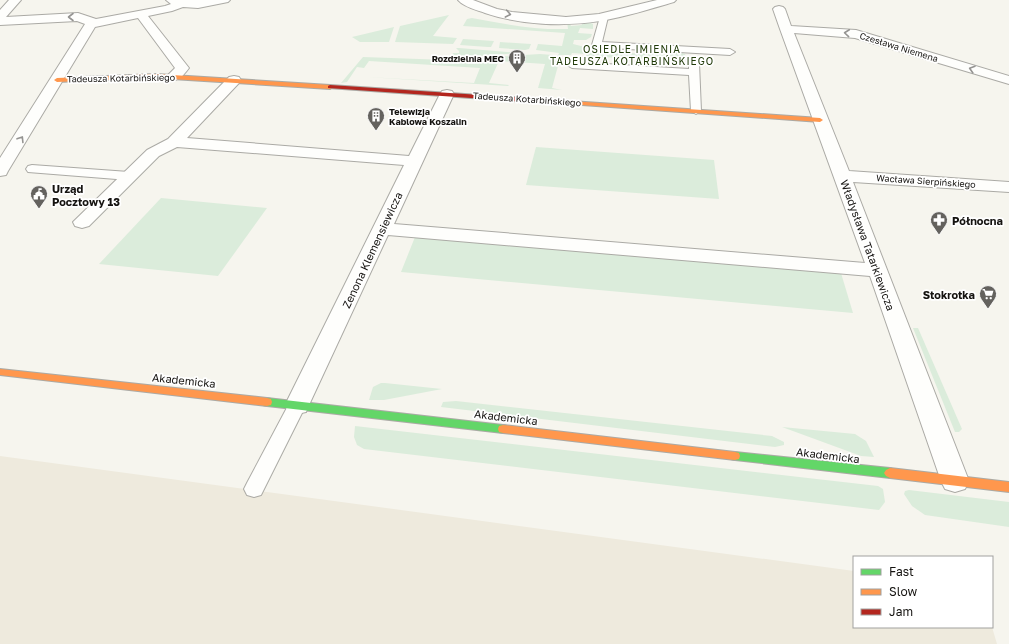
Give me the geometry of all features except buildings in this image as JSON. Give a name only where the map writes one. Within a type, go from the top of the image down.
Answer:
[{"type":"street","points":[[0,17],[15,0]]},
{"type":"street","points":[[0,172],[91,24],[168,9],[177,2],[200,3],[224,0]]},
{"type":"street","points":[[464,0],[478,7],[527,17],[580,19],[604,17],[670,0]]},
{"type":"street","name":"Władysława Tatarkiewicza","points":[[779,9],[878,270],[955,481]]},
{"type":"street","points":[[141,15],[182,68],[173,77]]},
{"type":"street","points":[[0,21],[78,17],[91,21],[91,24]]},
{"type":"street","name":"Czesława Niemena","points":[[786,29],[856,34],[1009,80]]},
{"type":"street","name":"Tadeusza Kotarbińskiego","points":[[57,80],[156,76],[234,80],[820,120]]},
{"type":"street","points":[[82,222],[153,153],[174,142],[234,80]]},
{"type":"street","name":"Zenona Klemensiewicza","points":[[297,405],[447,94]]},
{"type":"street","points":[[174,142],[414,161]]},
{"type":"street","name":"Wacława Sierpińskiego","points":[[842,176],[1009,187]]},
{"type":"street","points":[[382,229],[878,270]]},
{"type":"street","name":"Akademicka","points":[[0,372],[1009,487]]},
{"type":"lane","points":[[604,17],[597,45],[730,52]]},
{"type":"lane","points":[[694,50],[696,111]]},
{"type":"lane","points":[[572,65],[695,72]]},
{"type":"lane","points":[[32,169],[129,176]]},
{"type":"lane","points":[[254,489],[297,405]]},
{"type":"shaded area","points":[[0,456],[853,571],[853,628],[992,628],[997,644],[0,644]]},
{"type":"green space","points":[[449,15],[433,36],[457,38],[453,44],[395,42],[400,26]]},
{"type":"green space","points":[[472,18],[544,29],[568,29],[567,21],[571,26],[582,25],[581,22],[589,22],[593,24],[593,29],[580,28],[578,33],[592,34],[591,37],[586,40],[574,40],[573,44],[585,47],[585,51],[670,55],[671,51],[676,51],[685,54],[686,57],[667,56],[667,61],[586,56],[586,54],[572,53],[571,55],[561,55],[560,60],[556,60],[559,53],[536,50],[538,44],[562,46],[565,33],[463,26],[467,19]]},
{"type":"green space","points":[[394,27],[389,42],[360,42],[352,37]]},
{"type":"green space","points":[[463,39],[494,41],[491,47],[460,45]]},
{"type":"green space","points":[[500,42],[531,44],[529,49],[525,50],[499,48]]},
{"type":"green space","points":[[456,48],[520,53],[451,58],[453,53],[459,53]]},
{"type":"green space","points":[[540,54],[553,55],[552,61],[559,62],[552,88],[562,90],[538,88],[545,64],[499,61],[489,83],[509,85],[508,86],[367,77],[474,83],[480,68],[369,61],[364,68],[357,67],[347,82],[341,83],[363,57],[447,60]]},
{"type":"green space","points":[[536,147],[714,160],[719,199],[526,185]]},
{"type":"green space","points":[[161,198],[267,208],[218,276],[99,264]]},
{"type":"green space","points":[[415,237],[841,273],[853,313],[401,272]]},
{"type":"green space","points":[[913,328],[918,328],[962,429],[959,432],[955,432]]},
{"type":"green space","points":[[381,383],[442,389],[384,400],[369,400],[373,387]]},
{"type":"green space","points":[[456,401],[772,436],[784,442],[784,445],[775,447],[441,407],[443,402]]},
{"type":"green space","points":[[355,426],[878,486],[883,489],[885,502],[879,510],[364,449],[357,445],[354,437]]},
{"type":"green space","points":[[782,427],[855,434],[866,441],[874,457],[861,456]]},
{"type":"green space","points":[[909,490],[1009,502],[1009,527],[925,515],[912,506],[904,494],[905,491]]},
{"type":"traffic: fast","points":[[267,402],[503,429]]},
{"type":"traffic: fast","points":[[735,456],[890,473]]},
{"type":"traffic: slow","points":[[57,80],[156,76],[330,87]]},
{"type":"traffic: slow","points":[[556,102],[820,120]]},
{"type":"traffic: slow","points":[[0,372],[267,402]]},
{"type":"traffic: slow","points":[[503,429],[735,456]]},
{"type":"traffic: slow","points":[[890,473],[1009,487]]},
{"type":"traffic: jam","points":[[330,87],[556,102]]},
{"type":"place","name":"Rozdzielnia MEC","points":[[517,73]]},
{"type":"place","name":"Telewizja Kablowa Koszalin","points":[[376,131]]},
{"type":"place","name":"Urząd Pocztowy 13","points":[[39,209]]},
{"type":"place","name":"Północna","points":[[939,235]]},
{"type":"place","name":"Stokrotka","points":[[988,309]]},
{"type":"district","name":"OSIEDLE IMIENIA TADEUSZA KOTARBIŃSKIEGO","points":[[632,54]]}]
